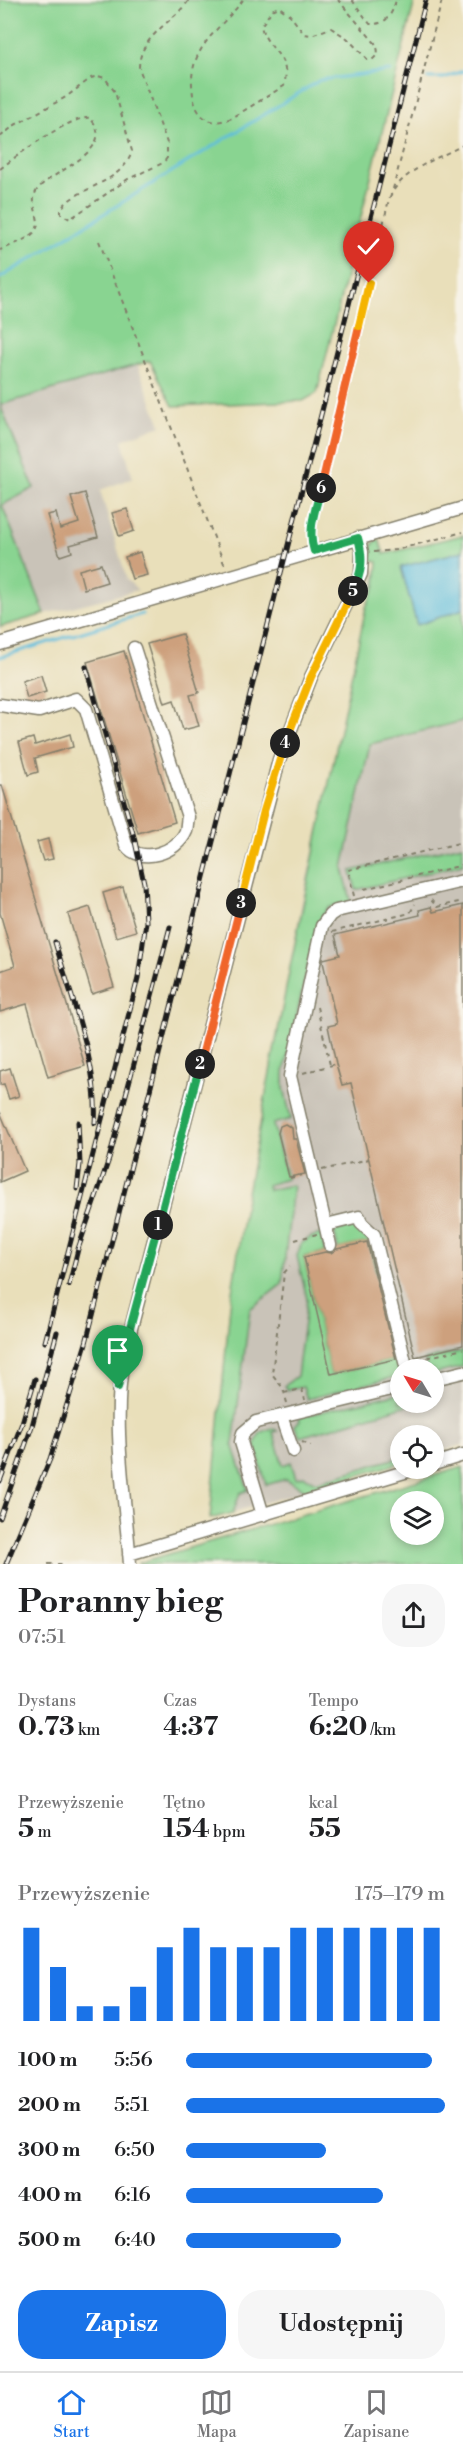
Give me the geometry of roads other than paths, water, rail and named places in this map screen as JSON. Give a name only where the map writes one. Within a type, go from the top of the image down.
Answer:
[{"type":"street","points":[[0,645],[463,508]]},
{"type":"street","points":[[358,538],[362,552],[361,574],[311,677],[279,760],[129,1332],[118,1387],[118,1414],[130,1559],[262,1515],[390,1477]]},
{"type":"street","points":[[0,705],[39,711],[76,699],[79,701],[86,709],[129,850],[148,856],[168,850],[186,832],[188,817],[134,648]]},
{"type":"street","points":[[330,1245],[290,1076],[322,926],[336,911],[463,881]]},
{"type":"street","points":[[326,1225],[360,1217],[361,1223],[374,1235],[404,1359]]},
{"type":"street","points":[[444,1377],[463,1372]]},
{"type":"street","points":[[262,1515],[241,1437],[251,1424],[390,1389]]},
{"type":"street","points":[[281,1416],[293,1451]]},
{"type":"street","points":[[444,1461],[463,1455]]},
{"type":"water","points":[[463,551],[463,609],[417,625],[401,567]]},
{"type":"waterway","points":[[0,278],[320,80],[390,71]]},
{"type":"waterway","points":[[428,78],[444,78],[463,71]]},
{"type":"waterway","points":[[0,657],[142,614]]},
{"type":"railway","points":[[6,1564],[50,1459],[86,1343],[426,0]]},
{"type":"railway","points":[[45,1342],[138,978],[146,922],[144,883],[134,837],[86,667]]},
{"type":"railway","points":[[69,1285],[78,1249],[109,1159],[170,927]]},
{"type":"railway","points":[[55,942],[88,1055],[93,1079],[95,1123]]},
{"type":"railway","points":[[77,1189],[80,1164],[78,1122]]},
{"type":"railway","points":[[0,1518],[32,1426],[57,1332]]},
{"type":"railway","points":[[0,1481],[22,1423],[35,1379]]}]
